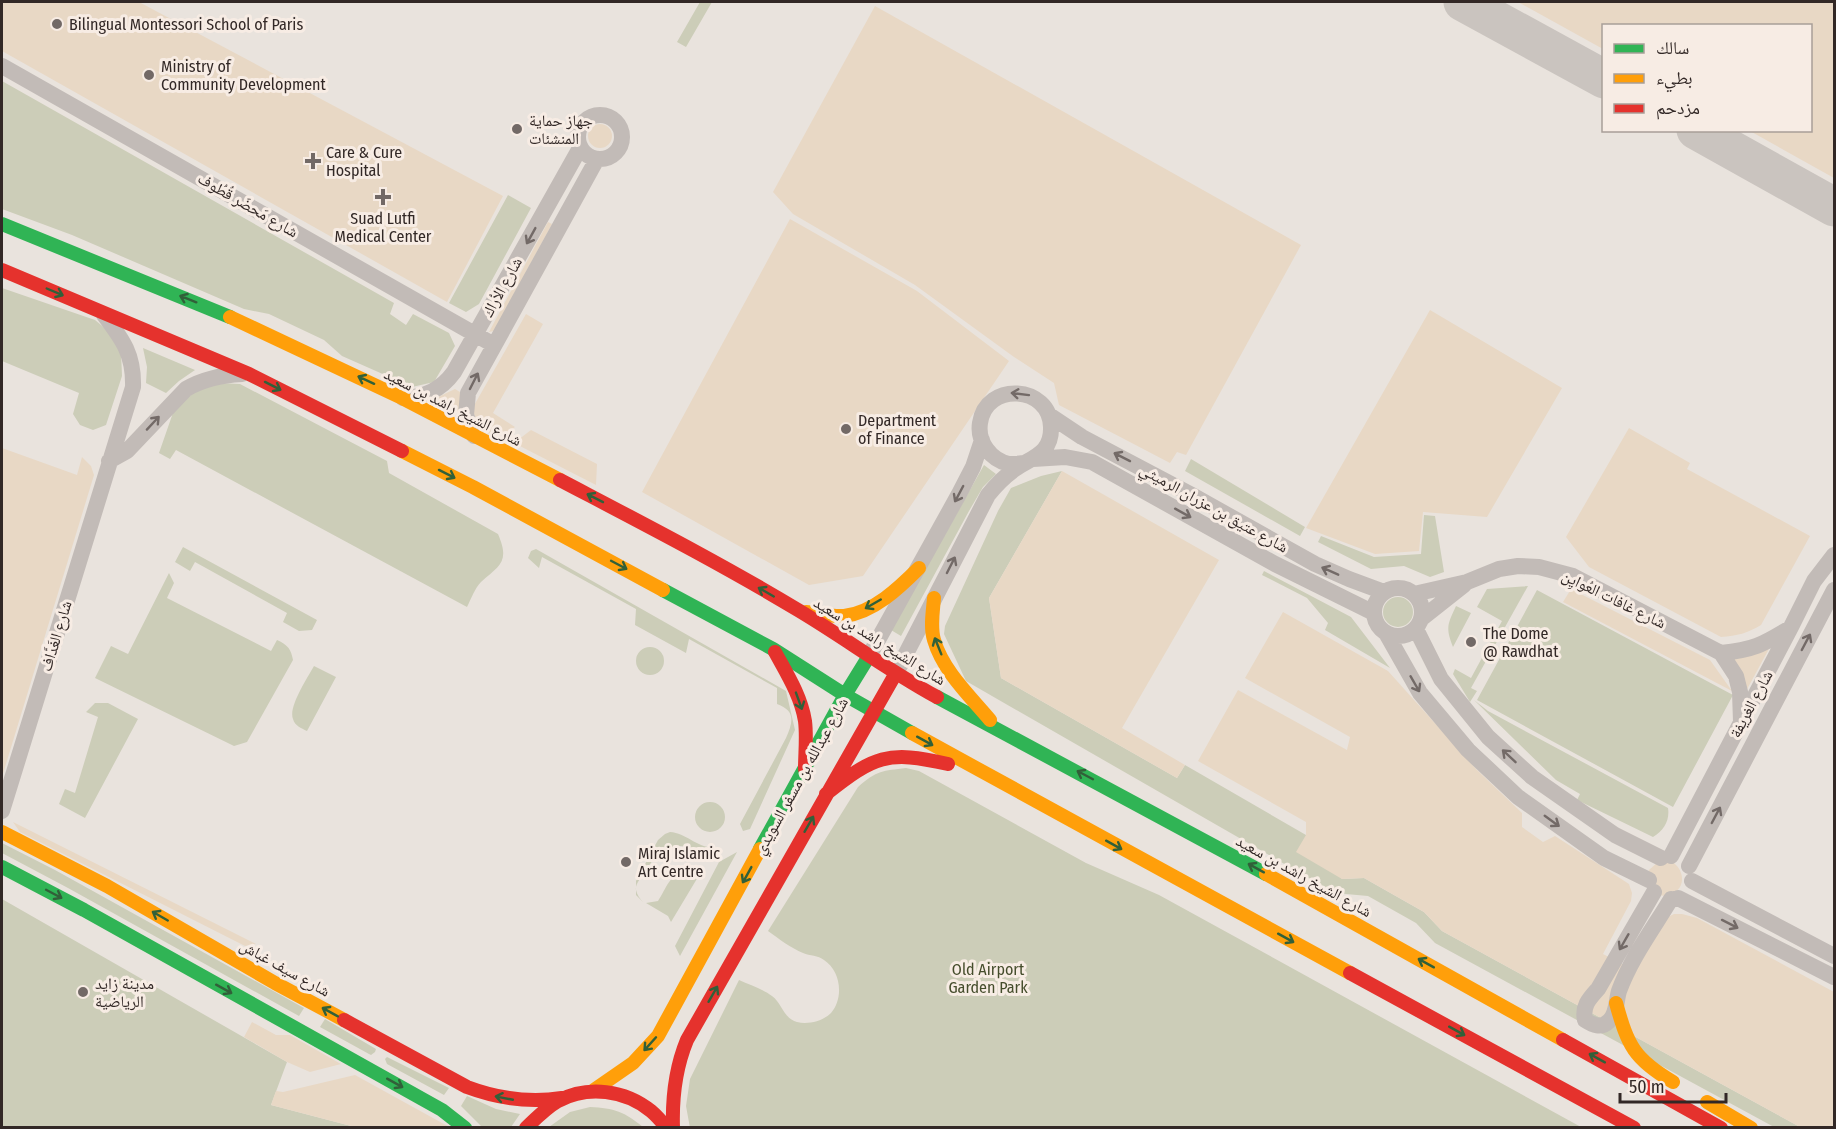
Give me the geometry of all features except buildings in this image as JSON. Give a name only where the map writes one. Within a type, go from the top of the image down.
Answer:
[{"type":"main road","name":"شارع الشيخ راشد بن سعيد","points":[[2,224],[203,305],[402,398],[666,535],[798,610],[896,673],[1210,843],[1721,1128]]},
{"type":"main road","points":[[2,270],[249,374],[473,487],[773,649],[845,695],[978,771],[1634,1128]]},
{"type":"main road","points":[[798,610],[840,617],[852,615],[896,590],[919,568]]},
{"type":"main road","points":[[934,598],[933,629],[937,649],[954,675],[996,728]]},
{"type":"main road","points":[[773,649],[794,687],[802,710],[806,737],[805,769]]},
{"type":"main road","name":"شارع عبدالله بن مسفر السويدي","points":[[594,1090],[633,1063],[658,1036],[845,695],[869,656]]},
{"type":"main road","name":"شارع عبدالله بن مسفر السويدي","points":[[673,1128],[674,1079],[687,1040],[896,673]]},
{"type":"main road","points":[[826,794],[865,765],[881,758],[899,755],[919,756],[978,771]]},
{"type":"main road","name":"شارع سيف غباش","points":[[2,832],[108,886],[276,983],[466,1087],[513,1100],[562,1098]]},
{"type":"main road","points":[[2,867],[442,1110],[465,1128]]},
{"type":"main road","points":[[1616,1003],[1628,1042],[1638,1059],[1653,1071],[1751,1128]]},
{"type":"main road","points":[[363,1066],[379,1058],[380,1049],[374,1037]]},
{"type":"main road","points":[[526,1128],[542,1110],[562,1098],[594,1090],[621,1094],[634,1099],[657,1115],[667,1128]]},
{"type":"street","name":"شارع مَحضَر قُطُوف","points":[[2,66],[494,345]]},
{"type":"street","points":[[597,114],[603,114],[614,119],[623,134],[618,151],[612,156],[597,159],[590,157],[580,148],[578,130],[585,120],[597,114]]},
{"type":"street","name":"شارع الأراك","points":[[402,398],[428,394],[442,385],[454,372],[580,148]]},
{"type":"street","name":"شارع الأراك","points":[[474,436],[466,415],[468,393],[597,159]]},
{"type":"street","points":[[547,208],[564,218]]},
{"type":"street","name":"شارع الغَدَّاف","points":[[2,811],[134,387],[133,367],[127,349],[100,311]]},
{"type":"street","points":[[110,461],[127,451],[186,389],[196,383],[219,377],[249,374]]},
{"type":"street","points":[[1010,393],[1028,395],[1042,405],[1049,415],[1051,435],[1047,445],[1028,461],[1010,464],[998,459],[988,451],[982,440],[980,422],[984,412],[989,404],[1010,393]]},
{"type":"street","name":"شارع عتيق بن عزران الرميثي","points":[[1049,415],[1082,437],[1315,564],[1384,592]]},
{"type":"street","name":"شارع عبدالله بن مسفر السويدي","points":[[869,656],[969,474],[982,440]]},
{"type":"street","name":"شارع عتيق بن عزران الرميثي","points":[[1028,461],[1065,457],[1092,462],[1275,564],[1374,613]]},
{"type":"street","name":"شارع عبدالله بن مسفر السويدي","points":[[896,673],[988,495],[1003,478],[1028,461]]},
{"type":"street","name":"شارع الغريفة","points":[[1666,857],[1741,722],[1814,581],[1834,555]]},
{"type":"street","name":"شارع غافات العُوايِن","points":[[1414,594],[1467,582],[1499,570],[1518,566],[1539,567],[1573,576],[1721,653]]},
{"type":"street","name":"شارع غافات العُوايِن","points":[[1419,624],[1467,582]]},
{"type":"street","points":[[1834,956],[1690,874],[1681,859],[1666,857],[1615,835],[1532,777],[1488,737],[1441,679],[1419,624],[1422,606],[1414,594],[1399,588],[1384,592],[1378,598],[1375,605],[1375,621],[1386,633],[1420,693],[1468,750],[1518,796],[1607,860],[1651,886],[1665,898],[1675,898],[1834,977]]},
{"type":"street","name":"شارع الغريفة","points":[[1690,874],[1834,590]]},
{"type":"street","points":[[1386,633],[1399,637],[1405,636],[1419,624]]},
{"type":"street","points":[[1741,722],[1740,692],[1736,676],[1721,653],[1744,651],[1763,644],[1791,627]]},
{"type":"street","points":[[1666,857],[1653,864],[1650,869],[1651,886],[1598,989],[1587,1001],[1583,1013],[1585,1020],[1593,1026],[1605,1025],[1612,1019],[1619,991],[1633,960],[1675,898],[1687,891],[1690,874]]},
{"type":"green space","points":[[700,2],[712,2],[686,47],[677,42]]},
{"type":"green space","points":[[2,81],[394,303],[390,314],[406,325],[413,314],[449,333],[455,346],[434,382],[412,387],[342,356],[324,340],[269,314],[244,309],[72,235],[2,209]]},
{"type":"green space","points":[[508,195],[531,208],[479,304],[466,312],[449,303]]},
{"type":"green space","points":[[2,288],[95,320],[112,334],[121,352],[122,376],[106,425],[93,430],[80,425],[73,414],[79,393],[2,361]]},
{"type":"green space","points":[[143,348],[195,370],[166,393],[146,383],[147,367]]},
{"type":"green space","points":[[220,383],[240,384],[387,461],[389,473],[498,534],[503,551],[501,562],[479,584],[467,607],[176,450],[170,459],[159,453],[175,407],[200,388]]},
{"type":"green space","points":[[1191,459],[1305,527],[1300,536],[1185,471]]},
{"type":"green space","points":[[984,465],[996,474],[983,487],[901,636],[891,630]]},
{"type":"green space","points":[[1062,471],[989,598],[1001,678],[1177,778],[1185,765],[1306,835],[1342,879],[1364,878],[1424,912],[1442,931],[1800,1127],[1774,1127],[1435,943],[1416,923],[1368,896],[1335,893],[966,681],[944,634],[945,626],[998,511],[1011,488],[1041,476]]},
{"type":"green space","points":[[1424,515],[1435,516],[1444,572],[1430,577],[1404,566],[1371,569],[1318,542],[1321,536],[1374,557],[1421,554]]},
{"type":"green space","points":[[183,547],[317,620],[312,630],[299,631],[283,622],[287,613],[195,562],[190,571],[175,562]]},
{"type":"green space","points":[[536,549],[786,691],[795,730],[750,829],[743,831],[740,824],[786,738],[791,722],[787,710],[777,704],[777,688],[689,639],[686,653],[635,625],[636,609],[542,557],[539,568],[528,558],[531,551]]},
{"type":"green space","points":[[1264,571],[1351,617],[1390,668],[1325,630],[1328,623],[1307,598],[1262,575]]},
{"type":"green space","points":[[169,573],[174,583],[167,598],[271,651],[277,640],[290,650],[293,660],[247,742],[234,746],[95,678],[111,646],[128,654]]},
{"type":"green space","points":[[1528,586],[1471,688],[1477,691],[1470,702],[1453,674],[1455,669],[1471,678],[1502,621],[1477,607],[1487,589]]},
{"type":"green space","points":[[1537,590],[1733,695],[1673,807],[1477,700]]},
{"type":"green space","points":[[1398,597],[1409,601],[1413,612],[1409,623],[1398,627],[1387,623],[1383,612],[1387,601]]},
{"type":"green space","points":[[1456,606],[1471,613],[1453,647],[1448,626]]},
{"type":"green space","points":[[650,647],[660,651],[664,661],[660,671],[650,675],[640,671],[636,661],[640,651]]},
{"type":"green space","points":[[314,666],[336,677],[307,731],[295,723],[292,714],[299,692]]},
{"type":"green space","points":[[1474,700],[1488,711],[1668,808],[1667,821],[1663,828],[1653,837],[1577,800],[1580,794],[1556,780]]},
{"type":"green space","points":[[95,703],[108,703],[138,719],[85,818],[59,804],[65,789],[75,793],[98,717],[86,712]]},
{"type":"green space","name":"Old Airport Garden Park","points":[[906,768],[919,771],[1086,863],[1159,895],[1581,1127],[690,1128],[686,1106],[690,1079],[739,980],[772,996],[786,1014],[797,1022],[810,1023],[820,1020],[828,1016],[835,1007],[839,985],[830,965],[819,957],[794,949],[768,931],[858,787],[880,772]]},
{"type":"green space","points":[[710,802],[716,803],[724,811],[724,823],[716,831],[710,832],[704,831],[696,823],[695,817],[696,811],[704,803]]},
{"type":"green space","points":[[676,833],[714,848],[709,855],[705,856],[695,850],[678,846],[663,851],[650,864],[636,887],[636,881],[658,840],[665,834]]},
{"type":"green space","points":[[2,843],[304,1008],[299,1016],[2,853]]},
{"type":"green space","points":[[737,852],[680,956],[675,946],[719,862]]},
{"type":"green space","points":[[691,868],[698,871],[698,877],[671,922],[668,916],[646,903],[658,901],[673,878],[682,873],[688,873]]},
{"type":"green space","name":"مدينة زايد الرياضية","points":[[2,899],[287,1062],[271,1105],[355,1127],[2,1127]]},
{"type":"green space","points":[[325,1019],[376,1049],[375,1052],[371,1055],[320,1027]]},
{"type":"green space","points":[[387,1057],[449,1088],[444,1095],[387,1064],[385,1059]]},
{"type":"green space","points":[[467,1096],[496,1109],[520,1114],[511,1127],[482,1127],[461,1106]]},
{"type":"green space","points":[[590,1107],[619,1112],[643,1127],[549,1127],[570,1112]]},
{"type":"sand","points":[[2,2],[139,2],[503,196],[447,302],[2,51]]},
{"type":"sand","points":[[1518,2],[1834,2],[1834,178],[1752,132],[1812,132],[1812,24],[1602,24],[1602,48]]},
{"type":"sand","points":[[875,6],[1301,245],[1186,455],[1177,452],[1170,463],[1059,405],[1054,383],[915,285],[793,214],[773,192]]},
{"type":"sand","points":[[600,124],[609,127],[612,136],[609,145],[600,148],[591,145],[588,136],[591,127]]},
{"type":"sand","points":[[790,219],[917,291],[1009,361],[863,576],[809,585],[642,492]]},
{"type":"sand","points":[[548,222],[552,224],[494,331],[489,332]]},
{"type":"sand","points":[[1430,310],[1562,388],[1487,517],[1423,512],[1419,551],[1375,554],[1306,528]]},
{"type":"sand","points":[[526,314],[543,324],[493,413],[515,427],[501,435],[489,434],[480,429],[472,409]]},
{"type":"sand","points":[[455,389],[460,392],[460,413],[434,399]]},
{"type":"sand","points":[[1629,428],[1690,463],[1687,469],[1810,536],[1761,625],[1742,634],[1721,637],[1589,567],[1566,537]]},
{"type":"sand","points":[[531,430],[597,464],[596,485],[514,443]]},
{"type":"sand","points":[[2,448],[77,475],[82,457],[91,466],[94,475],[2,777]]},
{"type":"sand","points":[[1062,471],[1219,560],[1122,728],[1185,765],[1177,778],[1001,678],[989,598]]},
{"type":"sand","points":[[1571,589],[1710,660],[1732,691],[1563,602]]},
{"type":"sand","points":[[1283,612],[1388,671],[1477,770],[1522,813],[1522,827],[1543,842],[1555,836],[1629,884],[1632,893],[1631,901],[1603,954],[1636,971],[1664,919],[1674,914],[1682,914],[1697,918],[1834,992],[1834,1127],[1800,1127],[1442,931],[1424,912],[1364,878],[1342,879],[1296,852],[1306,835],[1306,822],[1198,761],[1238,690],[1347,750],[1350,737],[1245,678]]},
{"type":"sand","points":[[1771,645],[1745,693],[1727,659]]},
{"type":"sand","points":[[13,822],[256,944],[245,946],[20,832]]},
{"type":"sand","points":[[1658,862],[1674,863],[1682,875],[1680,887],[1672,894],[1658,895],[1647,875]]},
{"type":"sand","points":[[252,1022],[276,1035],[290,1035],[341,1064],[310,1072],[287,1062],[244,1037]]},
{"type":"sand","points":[[355,1075],[450,1127],[355,1127],[271,1105],[276,1091],[283,1092]]},
{"type":"taxiway","points":[[1463,2],[1602,78]]},
{"type":"taxiway","points":[[1700,132],[1834,207]]},
{"type":"traffic: fast","points":[[2,224],[230,317]]},
{"type":"traffic: fast","points":[[663,590],[773,649],[845,695],[912,733]]},
{"type":"traffic: fast","points":[[760,849],[869,656]]},
{"type":"traffic: fast","points":[[937,697],[1266,874]]},
{"type":"traffic: fast","points":[[2,867],[84,910],[442,1110],[465,1128]]},
{"type":"traffic: slow","points":[[230,317],[402,398],[560,480]]},
{"type":"traffic: slow","points":[[402,451],[663,590]]},
{"type":"traffic: slow","points":[[806,612],[844,616],[855,614],[875,605],[919,568]]},
{"type":"traffic: slow","points":[[934,598],[932,630],[938,651],[958,683],[990,720]]},
{"type":"traffic: slow","points":[[912,733],[1350,973]]},
{"type":"traffic: slow","points":[[2,832],[107,886],[344,1020]]},
{"type":"traffic: slow","points":[[594,1090],[633,1063],[658,1036],[760,849]]},
{"type":"traffic: slow","points":[[1266,874],[1563,1040]]},
{"type":"traffic: slow","points":[[1616,1003],[1624,1030],[1634,1050],[1649,1066],[1673,1082]]},
{"type":"traffic: slow","points":[[1707,1102],[1751,1128]]},
{"type":"traffic: jam","points":[[2,270],[249,374],[402,451]]},
{"type":"traffic: jam","points":[[560,480],[769,593],[937,697]]},
{"type":"traffic: jam","points":[[775,652],[793,685],[803,712],[806,733],[805,769]]},
{"type":"traffic: jam","points":[[673,1128],[675,1083],[687,1040],[896,673]]},
{"type":"traffic: jam","points":[[826,794],[857,771],[882,760],[910,757],[948,764]]},
{"type":"traffic: jam","points":[[1350,973],[1634,1128]]},
{"type":"traffic: jam","points":[[344,1020],[467,1087],[514,1099],[562,1098]]},
{"type":"traffic: jam","points":[[1563,1040],[1721,1128]]},
{"type":"traffic: jam","points":[[526,1128],[558,1101],[570,1096],[594,1092],[606,1092],[630,1098],[651,1111],[667,1128]]},
{"type":"place","name":"Bilingual Montessori School of Paris","points":[[57,24]]},
{"type":"place","name":"Ministry of Community Development","points":[[149,75]]},
{"type":"place","name":"جهاز حماية المنشئات","points":[[517,129]]},
{"type":"place","name":"Care & Cure Hospital","points":[[313,161]]},
{"type":"place","name":"Suad Lutfi Medical Center","points":[[383,197]]},
{"type":"place","name":"Department of Finance","points":[[846,429]]},
{"type":"place","name":"The Dome @ Rawdhat","points":[[1471,642]]},
{"type":"place","name":"Miraj Islamic Art Centre","points":[[626,862]]},
{"type":"place","name":"مدينة زايد الرياضية","points":[[83,992]]}]
